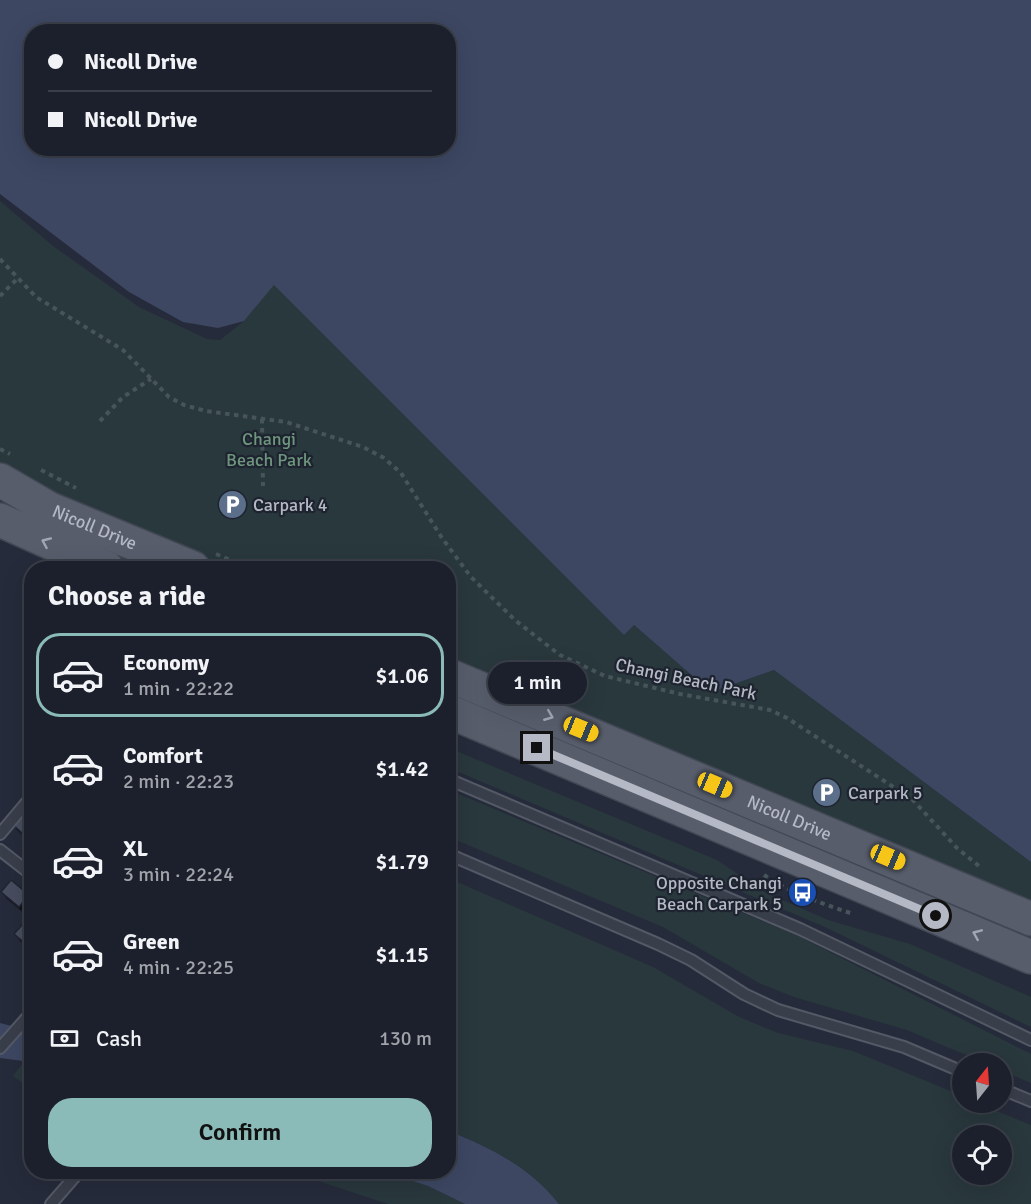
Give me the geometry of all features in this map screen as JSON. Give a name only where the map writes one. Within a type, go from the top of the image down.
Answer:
[{"type":"main road","name":"Nicoll Drive","points":[[0,480],[50,509],[103,552]]},
{"type":"main road","name":"Nicoll Drive","points":[[0,520],[103,552],[154,561]]},
{"type":"main road","name":"Nicoll Drive","points":[[456,695],[921,891],[1031,957]]},
{"type":"main road","name":"Nicoll Drive","points":[[921,891],[1031,919]]},
{"type":"lane","points":[[456,782],[800,928],[1031,1040]]},
{"type":"lane","points":[[0,834],[24,806]]},
{"type":"lane","points":[[0,850],[24,869]]},
{"type":"lane","points":[[456,857],[658,944],[690,960],[744,994],[778,1010],[904,1047],[952,1067]]},
{"type":"lane","points":[[0,1048],[24,1021]]},
{"type":"lane","points":[[1012,1093],[1031,1101]]},
{"type":"lane","points":[[51,1204],[73,1179]]},
{"type":"path","name":"Changi Beach Park","points":[[0,259],[36,297],[123,350],[168,397],[184,405],[286,422],[363,447],[384,458],[401,473],[442,538],[471,577],[516,621],[560,655],[605,676],[680,694],[771,710],[787,718],[912,799],[957,848],[980,867]]},
{"type":"path","points":[[0,296],[18,278]]},
{"type":"path","points":[[100,421],[123,397],[151,379]]},
{"type":"path","points":[[262,419],[263,486]]},
{"type":"green space","name":"Changi Beach Park","points":[[0,201],[53,246],[139,307],[207,339],[220,340],[244,321],[274,284],[624,635],[634,625],[711,692],[774,670],[1031,862],[1031,908],[456,668],[456,561],[192,561],[0,473]]},
{"type":"green space","points":[[456,751],[717,860],[766,893],[828,920],[910,944],[1031,997],[1031,1027],[825,927],[456,771]]},
{"type":"green space","points":[[456,793],[798,936],[1031,1054],[1031,1083],[1012,1075],[1012,1053],[961,1053],[907,1030],[794,997],[759,983],[663,927],[456,840]]},
{"type":"green space","points":[[456,881],[653,967],[739,1017],[778,1033],[853,1051],[952,1092],[952,1113],[1002,1113],[1031,1125],[1031,1204],[559,1204],[523,1169],[495,1152],[456,1134]]},
{"type":"green space","points":[[24,1061],[24,1084],[13,1076]]},
{"type":"green space","points":[[312,1179],[406,1179],[428,1186],[465,1204],[388,1204]]},
{"type":"water","points":[[0,0],[1031,0],[1031,862],[774,670],[711,692],[634,625],[624,635],[274,285],[244,321],[218,328],[183,322],[129,292],[0,194]]},
{"type":"water","points":[[0,1023],[24,1029],[24,1061],[0,1058]]},
{"type":"water","points":[[456,1134],[480,1144],[523,1169],[559,1204],[465,1204],[428,1186],[406,1179],[456,1179]]},
{"type":"building","points":[[20,815],[24,818],[24,835],[12,824]]},
{"type":"building","points":[[11,880],[24,891],[24,901],[19,907],[1,892]]},
{"type":"building","points":[[24,923],[24,942],[14,934]]},
{"type":"place","name":"Carpark 4","points":[[232,505]]},
{"type":"place","name":"Carpark 5","points":[[827,793]]},
{"type":"place","name":"Opposite Changi Beach Carpark 5","points":[[803,893]]},
{"type":"route","points":[[537,748],[936,916]]}]
